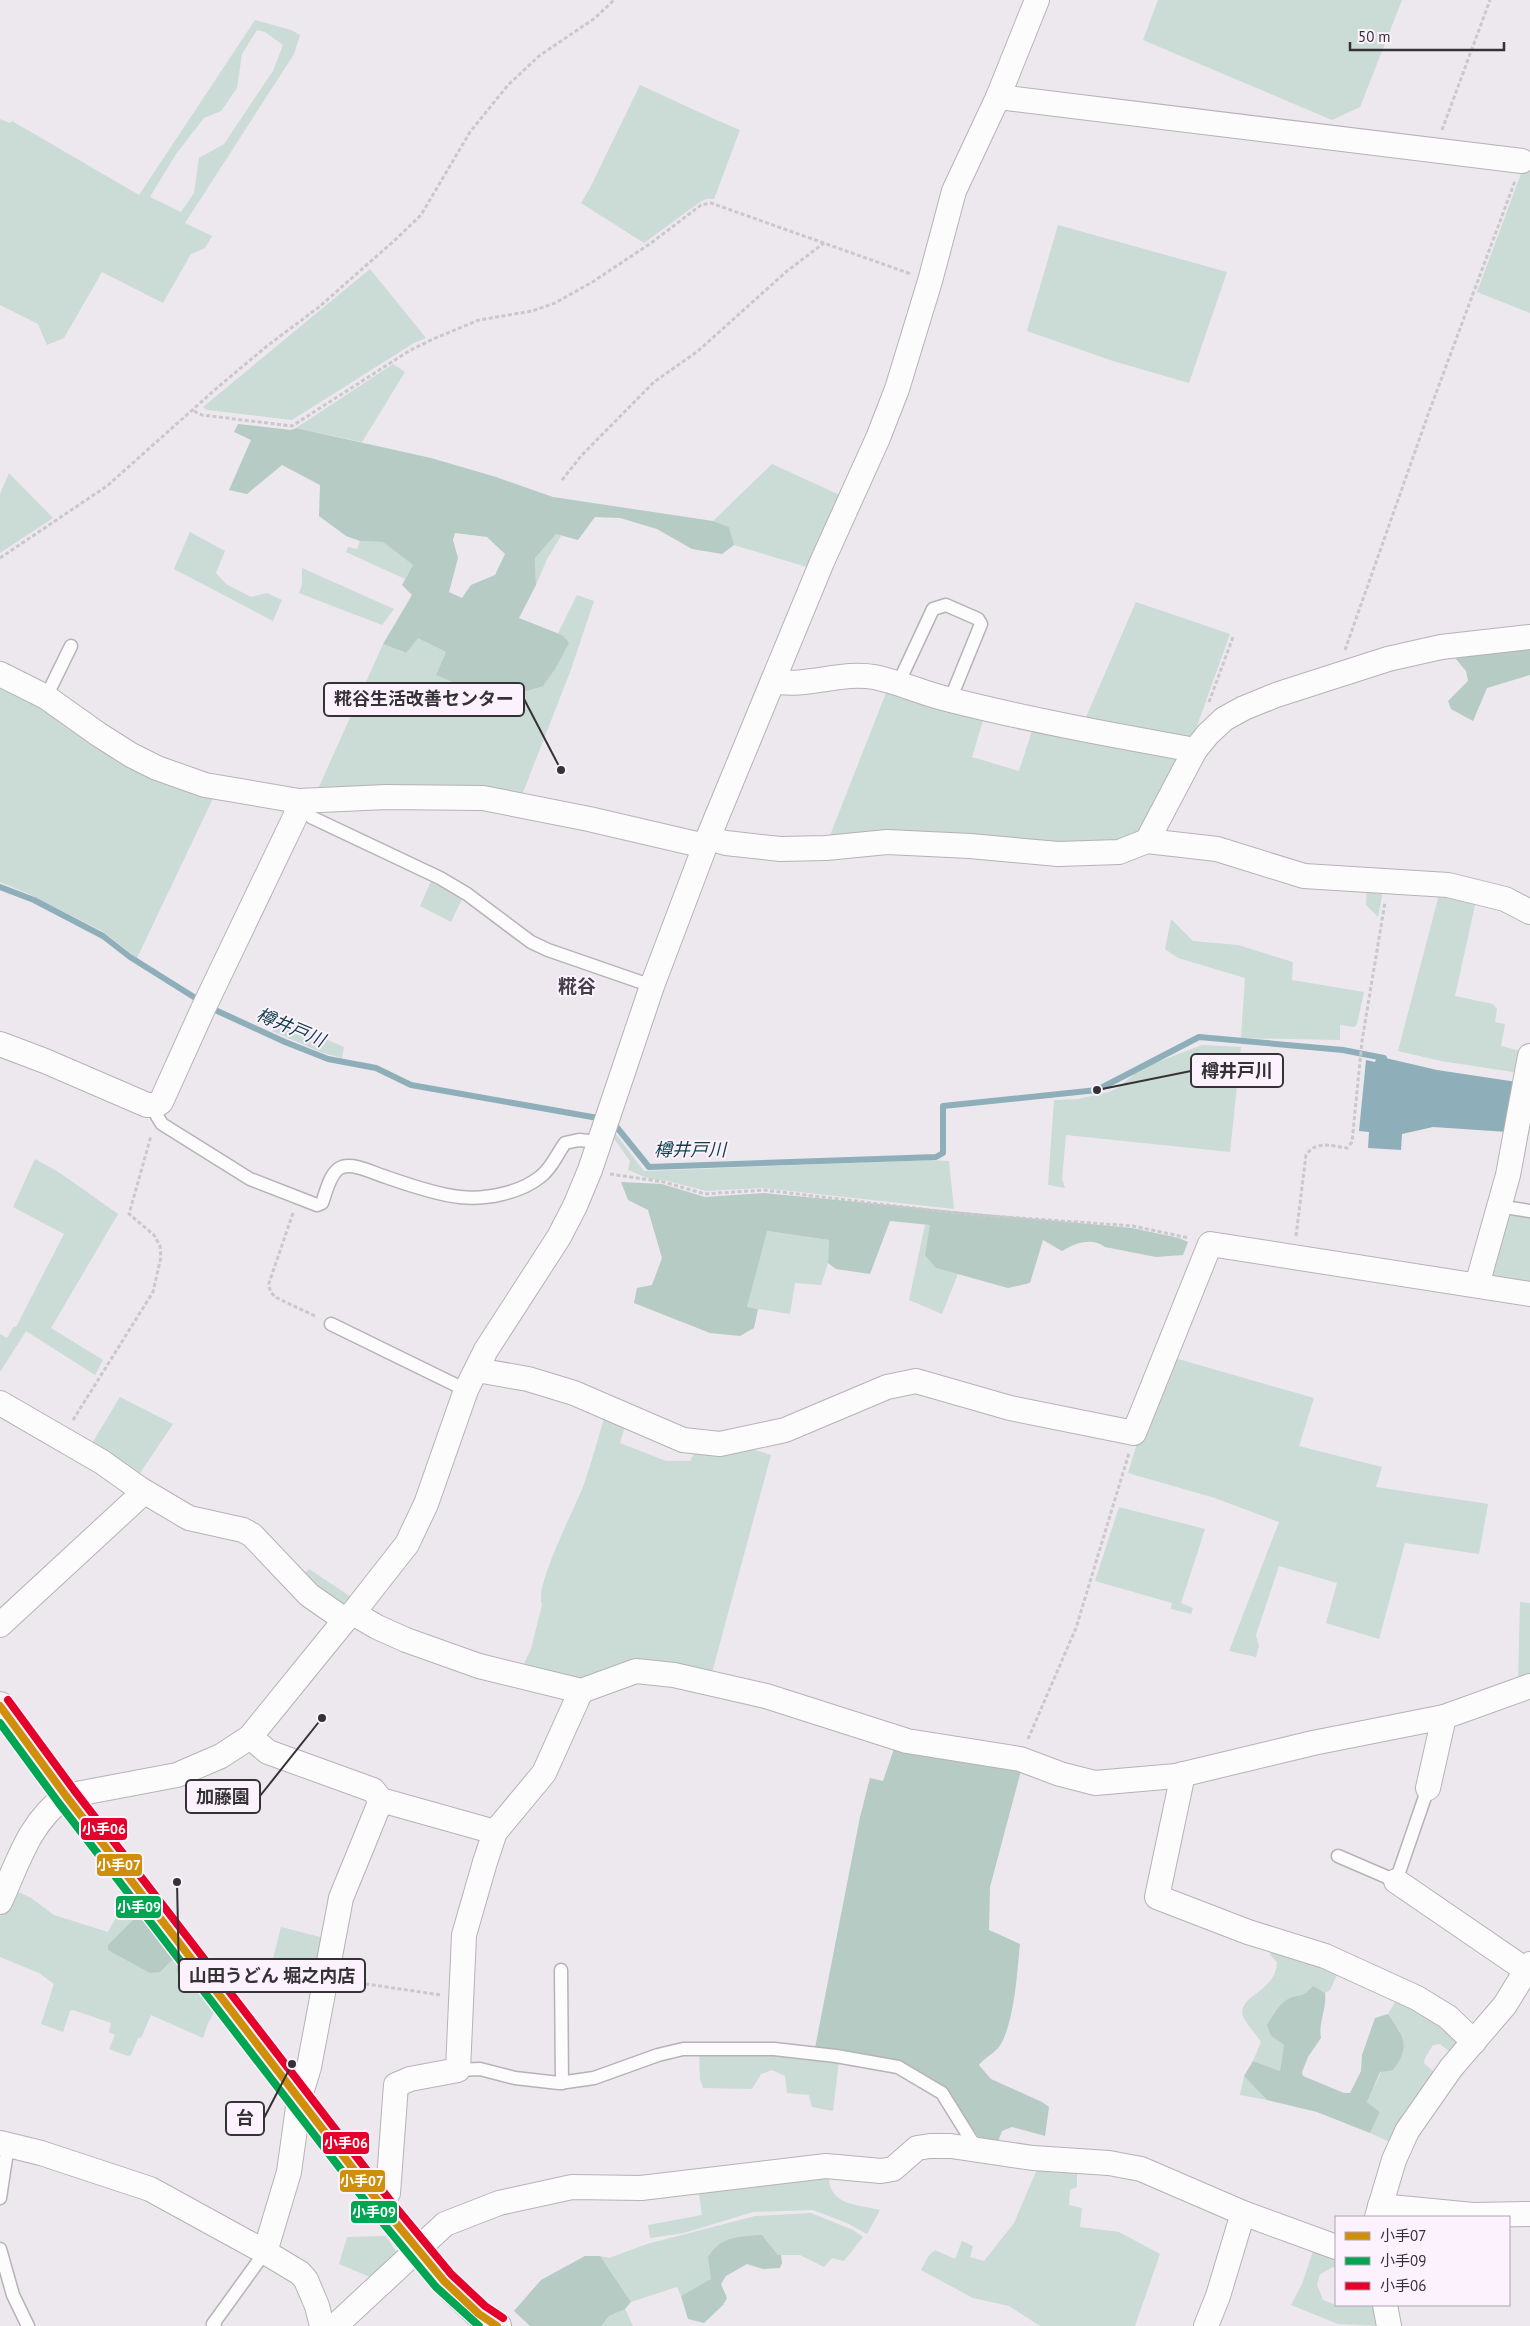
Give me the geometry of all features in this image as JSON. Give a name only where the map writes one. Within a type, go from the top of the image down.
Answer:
[{"type":"main road","points":[[0,1706],[66,1796],[381,2205],[444,2281],[479,2314],[497,2326]]},
{"type":"street","points":[[0,1902],[33,1829],[52,1806],[66,1796],[177,1775],[221,1756],[250,1738],[349,1617],[410,1538],[426,1504],[471,1380],[486,1350],[559,1237],[575,1206],[590,1170],[652,986],[707,842],[822,562],[878,438],[912,344],[954,191],[998,97],[1037,0]]},
{"type":"street","points":[[998,97],[1522,162]]},
{"type":"street","points":[[1147,841],[1201,742],[1224,719],[1244,708],[1337,674],[1441,646],[1530,637]]},
{"type":"street","points":[[0,674],[46,697],[98,734],[131,755],[157,768],[205,784],[299,802],[386,797],[483,798],[707,842],[780,848],[826,848],[887,842],[970,846],[1058,854],[1119,852],[1147,841],[1217,849],[1304,876],[1388,883],[1448,885],[1505,899],[1530,912]]},
{"type":"street","points":[[773,681],[787,684],[850,676],[872,677],[950,700],[1080,730],[1201,742]]},
{"type":"street","points":[[0,1044],[45,1060],[156,1110],[162,1102],[205,1004],[295,817],[299,802]]},
{"type":"street","points":[[1477,1285],[1508,1175],[1527,1072]]},
{"type":"street","points":[[471,1380],[528,1379],[574,1393],[683,1440],[700,1443],[731,1443],[785,1430],[886,1387],[916,1381],[1010,1408],[1134,1433],[1210,1244],[1530,1294]]},
{"type":"street","points":[[0,1403],[102,1462],[144,1492],[189,1518],[243,1530],[252,1535],[309,1595],[349,1617],[406,1640],[480,1666],[580,1692],[636,1671],[674,1675],[766,1696],[907,1741],[1020,1759],[1060,1774],[1095,1783],[1183,1774],[1313,1743],[1444,1717],[1530,1686]]},
{"type":"street","points":[[0,1625],[144,1492]]},
{"type":"street","points":[[381,2205],[388,2193],[396,2084],[410,2079],[458,2070],[464,1935],[495,1832],[544,1773],[580,1692]]},
{"type":"street","points":[[1428,1788],[1444,1717]]},
{"type":"street","points":[[250,1738],[268,1752],[373,1790],[381,1800],[495,1832]]},
{"type":"street","points":[[1183,1774],[1157,1896],[1248,1932],[1325,1956],[1409,1994],[1448,2017],[1474,2042]]},
{"type":"street","points":[[265,2252],[289,2172],[299,2100],[309,2067],[341,1898],[381,1800]]},
{"type":"street","points":[[1396,1881],[1528,1967],[1505,2005],[1432,2093],[1407,2131],[1394,2160],[1379,2211],[1472,2215],[1530,2214]]},
{"type":"street","points":[[4,2144],[40,2153],[150,2189],[265,2252],[300,2273],[306,2280],[317,2306],[322,2326]]},
{"type":"street","points":[[335,2326],[445,2224],[499,2202],[580,2187],[641,2188],[826,2166],[881,2172],[893,2169],[917,2148],[930,2146],[951,2146],[978,2152],[1109,2163],[1141,2169],[1243,2213],[1335,2247]]},
{"type":"street","points":[[1206,2326],[1218,2296],[1243,2213]]},
{"type":"street","points":[[1385,2306],[1389,2326]]},
{"type":"lane","points":[[898,684],[933,609],[946,605],[978,619],[981,624],[950,700]]},
{"type":"lane","points":[[46,697],[71,646]]},
{"type":"lane","points":[[299,802],[311,817],[440,878],[467,894],[531,942],[548,950],[652,986]]},
{"type":"lane","points":[[156,1110],[162,1124],[250,1178],[297,1199],[317,1205],[322,1203],[335,1172],[342,1167],[354,1166],[394,1180],[460,1197],[492,1197],[520,1188],[540,1177],[554,1162],[565,1143],[579,1140],[600,1142]]},
{"type":"lane","points":[[1498,1206],[1530,1211]]},
{"type":"lane","points":[[331,1324],[471,1380]]},
{"type":"lane","points":[[1338,1856],[1396,1881],[1428,1788]]},
{"type":"lane","points":[[561,1970],[562,2083]]},
{"type":"lane","points":[[458,2070],[480,2069],[515,2078],[562,2083],[594,2078],[658,2055],[683,2049],[774,2049],[889,2065],[898,2067],[942,2092],[978,2152]]},
{"type":"lane","points":[[0,2198],[4,2144]]},
{"type":"lane","points":[[0,2249],[13,2295],[28,2326]]},
{"type":"lane","points":[[215,2326],[213,2324],[265,2252]]},
{"type":"path","points":[[0,558],[107,486],[194,411],[218,387],[267,346],[319,307],[411,226],[434,193],[453,157],[470,132],[508,85],[539,56],[596,18],[614,0]]},
{"type":"path","points":[[1435,150],[1490,0]]},
{"type":"path","points":[[1337,674],[1429,412],[1522,162]]},
{"type":"path","points":[[194,411],[202,415],[292,426],[409,351],[431,340],[480,320],[532,311],[555,303],[626,259],[701,205],[711,203],[930,281]]},
{"type":"path","points":[[562,480],[581,456],[654,382],[698,351],[787,271],[824,243]]},
{"type":"path","points":[[1201,742],[1202,722],[1233,637]]},
{"type":"path","points":[[1294,1257],[1306,1154],[1310,1148],[1319,1145],[1347,1148],[1350,1146],[1362,1041],[1388,883]]},
{"type":"path","points":[[62,1438],[153,1292],[161,1257],[160,1246],[154,1235],[129,1214],[156,1110]]},
{"type":"path","points":[[590,1170],[625,1178],[664,1182],[705,1194],[764,1190],[964,1214],[1133,1226],[1179,1235],[1210,1244]]},
{"type":"path","points":[[297,1199],[269,1283],[270,1291],[275,1298],[331,1324]]},
{"type":"path","points":[[1020,1759],[1076,1628],[1134,1433]]},
{"type":"path","points":[[326,1977],[378,1987],[461,1998]]},
{"type":"shaded area","points":[[1158,0],[1402,0],[1360,107],[1332,120],[1143,40]]},
{"type":"shaded area","points":[[255,20],[291,30],[300,35],[294,54],[185,223],[212,236],[205,248],[191,254],[163,303],[102,272],[64,338],[47,345],[38,324],[0,305],[0,119],[10,123],[12,121],[139,195]],"holes":[[[257,30],[265,32],[283,45],[273,71],[224,144],[199,158],[194,193],[181,212],[150,197],[176,154],[204,118],[221,111],[237,88],[242,54]]]},
{"type":"shaded area","points":[[640,85],[740,130],[714,199],[706,199],[700,202],[644,243],[581,203]]},
{"type":"shaded area","points":[[1530,169],[1530,313],[1477,292],[1522,171]]},
{"type":"shaded area","points":[[1058,225],[1227,272],[1189,383],[1113,361],[1027,331]]},
{"type":"shaded area","points":[[370,269],[426,338],[414,343],[292,420],[207,410],[203,407]]},
{"type":"shaded area","points":[[393,364],[405,372],[362,442],[296,428]]},
{"type":"shaded area","points":[[772,464],[842,496],[810,568],[734,545],[729,527],[713,521]]},
{"type":"shaded area","points":[[9,473],[53,518],[0,553],[0,494]]},
{"type":"shaded area","points":[[190,532],[225,551],[216,573],[226,584],[251,597],[267,593],[282,600],[273,621],[174,569]]},
{"type":"shaded area","points":[[556,534],[561,536],[547,559],[536,585],[535,558]]},
{"type":"shaded area","points":[[360,541],[383,542],[413,565],[405,579],[346,552],[348,547],[357,549]]},
{"type":"shaded area","points":[[302,568],[394,609],[382,625],[299,593],[302,585]]},
{"type":"shaded area","points":[[577,595],[594,601],[570,672],[520,800],[318,789],[383,644],[405,653],[417,637],[446,652],[436,675],[562,635],[558,633]]},
{"type":"shaded area","points":[[1136,602],[1230,634],[1193,737],[1183,741],[1083,724]]},
{"type":"shaded area","points":[[0,680],[216,792],[137,958],[102,931],[29,894],[0,882]]},
{"type":"shaded area","points":[[888,688],[984,717],[972,757],[1019,771],[1033,728],[1173,756],[1178,759],[1148,827],[1127,842],[827,843]]},
{"type":"shaded area","points":[[432,879],[463,897],[451,922],[420,906]]},
{"type":"shaded area","points":[[1367,886],[1380,889],[1382,896],[1378,917],[1366,905]]},
{"type":"shaded area","points":[[1440,891],[1477,896],[1455,996],[1493,1004],[1497,1009],[1495,1022],[1505,1024],[1501,1046],[1524,1052],[1519,1073],[1441,1061],[1398,1051]]},
{"type":"shaded area","points":[[1171,919],[1193,941],[1238,945],[1293,962],[1292,980],[1364,992],[1357,1024],[1354,1027],[1340,1025],[1340,1040],[1241,1038],[1245,978],[1178,958],[1165,949]]},
{"type":"shaded area","points":[[277,1018],[344,1047],[342,1058],[323,1053],[272,1031]]},
{"type":"shaded area","points":[[1202,1045],[1241,1047],[1230,1152],[1066,1135],[1062,1179],[1065,1188],[1048,1185],[1054,1100],[1078,1099],[1109,1092],[1116,1089],[1142,1068]]},
{"type":"shaded area","points":[[611,1128],[644,1171],[930,1160],[949,1161],[954,1209],[763,1188],[706,1191],[668,1181],[650,1179],[628,1170],[630,1161],[610,1133]]},
{"type":"shaded area","points":[[35,1159],[60,1173],[118,1214],[51,1328],[103,1360],[95,1375],[26,1331],[0,1372],[0,1334],[7,1338],[14,1326],[16,1327],[64,1234],[13,1207]]},
{"type":"shaded area","points":[[1508,1213],[1530,1216],[1530,1285],[1489,1279]]},
{"type":"shaded area","points":[[925,1225],[930,1225],[936,1268],[958,1274],[942,1314],[909,1300]]},
{"type":"shaded area","points":[[766,1231],[829,1240],[828,1263],[821,1285],[795,1283],[790,1314],[747,1307]]},
{"type":"shaded area","points":[[1171,1357],[1314,1398],[1299,1446],[1382,1467],[1376,1487],[1488,1504],[1479,1554],[1405,1543],[1379,1639],[1326,1623],[1337,1583],[1279,1566],[1256,1635],[1259,1646],[1256,1657],[1229,1651],[1279,1522],[1215,1498],[1128,1473],[1139,1437]]},
{"type":"shaded area","points":[[120,1397],[173,1424],[138,1476],[91,1445]]},
{"type":"shaded area","points":[[605,1415],[626,1423],[620,1443],[666,1461],[690,1461],[694,1454],[748,1448],[771,1455],[711,1676],[582,1684],[520,1672],[531,1649],[542,1605],[541,1595],[544,1581],[549,1565],[584,1484]]},
{"type":"shaded area","points":[[1119,1507],[1205,1529],[1181,1603],[1193,1608],[1191,1614],[1171,1609],[1172,1603],[1095,1581]]},
{"type":"shaded area","points":[[309,1569],[354,1599],[340,1611],[299,1579]]},
{"type":"shaded area","points":[[1520,1602],[1530,1603],[1530,1679],[1518,1683]]},
{"type":"shaded area","points":[[12,1889],[31,1898],[54,1915],[108,1932],[129,1894],[212,2003],[214,2013],[203,2038],[151,2015],[141,2038],[138,2038],[131,2055],[128,2056],[109,2049],[115,2035],[109,2032],[111,2023],[73,2010],[70,2011],[63,2032],[41,2024],[54,1984],[39,1973],[0,1957],[0,1917]]},
{"type":"shaded area","points":[[281,1927],[328,1939],[321,1976],[271,1967]]},
{"type":"shaded area","points":[[1272,1945],[1340,1968],[1330,1990],[1325,1993],[1313,1987],[1304,1996],[1288,1999],[1271,2036],[1284,2045],[1280,2071],[1253,2061],[1261,2042],[1243,2016],[1243,2009],[1246,2003],[1270,1981],[1275,1972],[1277,1962],[1270,1955]]},
{"type":"shaded area","points":[[1400,1994],[1465,2039],[1453,2054],[1440,2044],[1433,2045],[1424,2063],[1437,2075],[1392,2143],[1370,2133],[1380,2112],[1367,2102],[1400,2031],[1388,2014]]},
{"type":"shaded area","points":[[699,2052],[778,2054],[839,2061],[833,2111],[812,2107],[809,2095],[787,2093],[785,2076],[772,2070],[761,2074],[752,2089],[703,2088],[700,2079]]},
{"type":"shaded area","points":[[1244,2076],[1267,2100],[1240,2095]]},
{"type":"shaded area","points":[[1038,2167],[1077,2170],[1077,2187],[1070,2190],[1069,2205],[1082,2208],[1080,2227],[1119,2232],[1160,2254],[1135,2326],[1040,2326],[1009,2306],[973,2298],[921,2270],[929,2255],[935,2250],[955,2259],[962,2241],[973,2246],[970,2257],[984,2261],[1014,2223]]},
{"type":"shaded area","points":[[829,2173],[832,2191],[837,2197],[852,2204],[880,2210],[867,2234],[847,2223],[813,2210],[753,2212],[684,2233],[650,2238],[648,2225],[702,2215],[698,2188]]},
{"type":"shaded area","points":[[811,2213],[853,2230],[863,2237],[844,2261],[832,2258],[824,2267],[800,2255],[778,2255],[762,2235],[712,2279],[681,2296],[677,2287],[631,2302],[600,2256],[609,2258],[647,2244],[755,2216]]},
{"type":"shaded area","points":[[386,2236],[402,2261],[377,2280],[339,2264],[347,2237]]},
{"type":"shaded area","points":[[1315,2245],[1335,2252],[1335,2268],[1320,2274],[1317,2285],[1323,2300],[1335,2306],[1377,2306],[1381,2326],[1338,2324],[1291,2305],[1302,2284]]},
{"type":"shaded area","points":[[625,2309],[633,2326],[601,2326],[609,2316]]},
{"type":"green space","points":[[238,424],[291,430],[296,428],[431,458],[496,477],[553,497],[713,521],[729,527],[734,545],[722,554],[692,549],[657,529],[620,518],[595,517],[578,540],[556,534],[535,558],[536,585],[519,618],[562,635],[569,643],[543,686],[496,700],[436,675],[446,652],[418,638],[406,653],[383,644],[412,595],[402,585],[413,565],[383,542],[360,541],[346,536],[319,516],[320,485],[282,465],[247,494],[229,490],[251,440],[234,432]],"holes":[[[455,533],[487,537],[505,554],[495,575],[471,585],[462,598],[449,592],[458,558],[453,540]]]},
{"type":"green space","points":[[1530,644],[1530,675],[1487,688],[1473,721],[1451,709],[1448,701],[1468,681],[1466,671],[1450,652]]},
{"type":"green space","points":[[621,1182],[662,1184],[705,1197],[764,1193],[1132,1228],[1179,1238],[1188,1242],[1183,1255],[1156,1257],[1105,1247],[1095,1242],[1084,1242],[1062,1251],[1043,1240],[1030,1283],[1008,1288],[936,1268],[925,1255],[930,1225],[890,1221],[870,1274],[836,1269],[828,1263],[829,1240],[767,1231],[747,1307],[758,1309],[754,1328],[740,1336],[710,1333],[634,1303],[637,1288],[652,1285],[662,1258],[648,1210],[628,1200]]},
{"type":"green space","points":[[896,1743],[1022,1767],[990,1887],[989,1930],[1020,1944],[1015,1995],[1006,2033],[1001,2044],[997,2050],[979,2065],[991,2079],[1049,2107],[1045,2136],[1012,2127],[1002,2131],[997,2144],[981,2140],[940,2085],[815,2048],[860,1817],[870,1778],[883,1781]]},
{"type":"green space","points":[[142,1911],[177,1955],[160,1972],[150,1973],[108,1950],[108,1945]]},
{"type":"green space","points":[[1313,1986],[1325,1993],[1325,2005],[1320,2032],[1321,2038],[1308,2057],[1302,2072],[1303,2076],[1344,2093],[1350,2093],[1361,2071],[1362,2055],[1375,2018],[1388,2014],[1401,2035],[1404,2048],[1399,2062],[1393,2070],[1380,2072],[1367,2102],[1380,2112],[1370,2133],[1317,2112],[1267,2100],[1244,2076],[1253,2061],[1280,2071],[1284,2045],[1271,2036],[1267,2025],[1276,2010],[1285,2001],[1292,1997],[1303,1995]]},
{"type":"green space","points":[[762,2235],[778,2255],[781,2255],[782,2263],[780,2268],[763,2269],[747,2264],[726,2276],[721,2284],[727,2298],[723,2305],[704,2323],[688,2319],[681,2296],[711,2279],[708,2257],[713,2250],[732,2238]]},
{"type":"green space","points":[[585,2256],[600,2256],[631,2302],[625,2309],[609,2316],[601,2326],[530,2326],[514,2311],[541,2280]]},
{"type":"water","points":[[1377,1056],[1437,1070],[1517,1082],[1508,1132],[1433,1127],[1402,1134],[1401,1150],[1368,1148],[1369,1132],[1359,1131],[1366,1060],[1375,1062]]},
{"type":"waterway","name":"樽井戸川","points":[[0,887],[34,900],[103,936],[130,957],[213,1009],[285,1042],[328,1059],[376,1068],[411,1085],[598,1118]]},
{"type":"waterway","name":"樽井戸川","points":[[615,1125],[649,1167],[936,1157],[943,1153],[943,1106],[1097,1090],[1199,1037],[1343,1050],[1384,1058]]},
{"type":"transit line","name":"小手06","points":[[8,1700],[74,1790],[389,2199],[451,2274],[485,2306],[503,2318]]},
{"type":"transit line","name":"小手07","points":[[0,1706],[66,1796],[381,2205],[444,2281],[479,2314],[497,2326]]},
{"type":"transit line","name":"小手09","points":[[0,1723],[58,1802],[373,2211],[436,2287],[479,2326]]},
{"type":"place","name":"糀谷生活改善センター","points":[[561,770]]},
{"type":"place","name":"樽井戸川","points":[[1097,1090]]},
{"type":"place","name":"加藤園","points":[[322,1718]]},
{"type":"place","name":"山田うどん 堀之内店","points":[[177,1882]]},
{"type":"place","name":"台","points":[[292,2064]]},
{"type":"district","name":"糀谷","points":[[577,986]]}]
